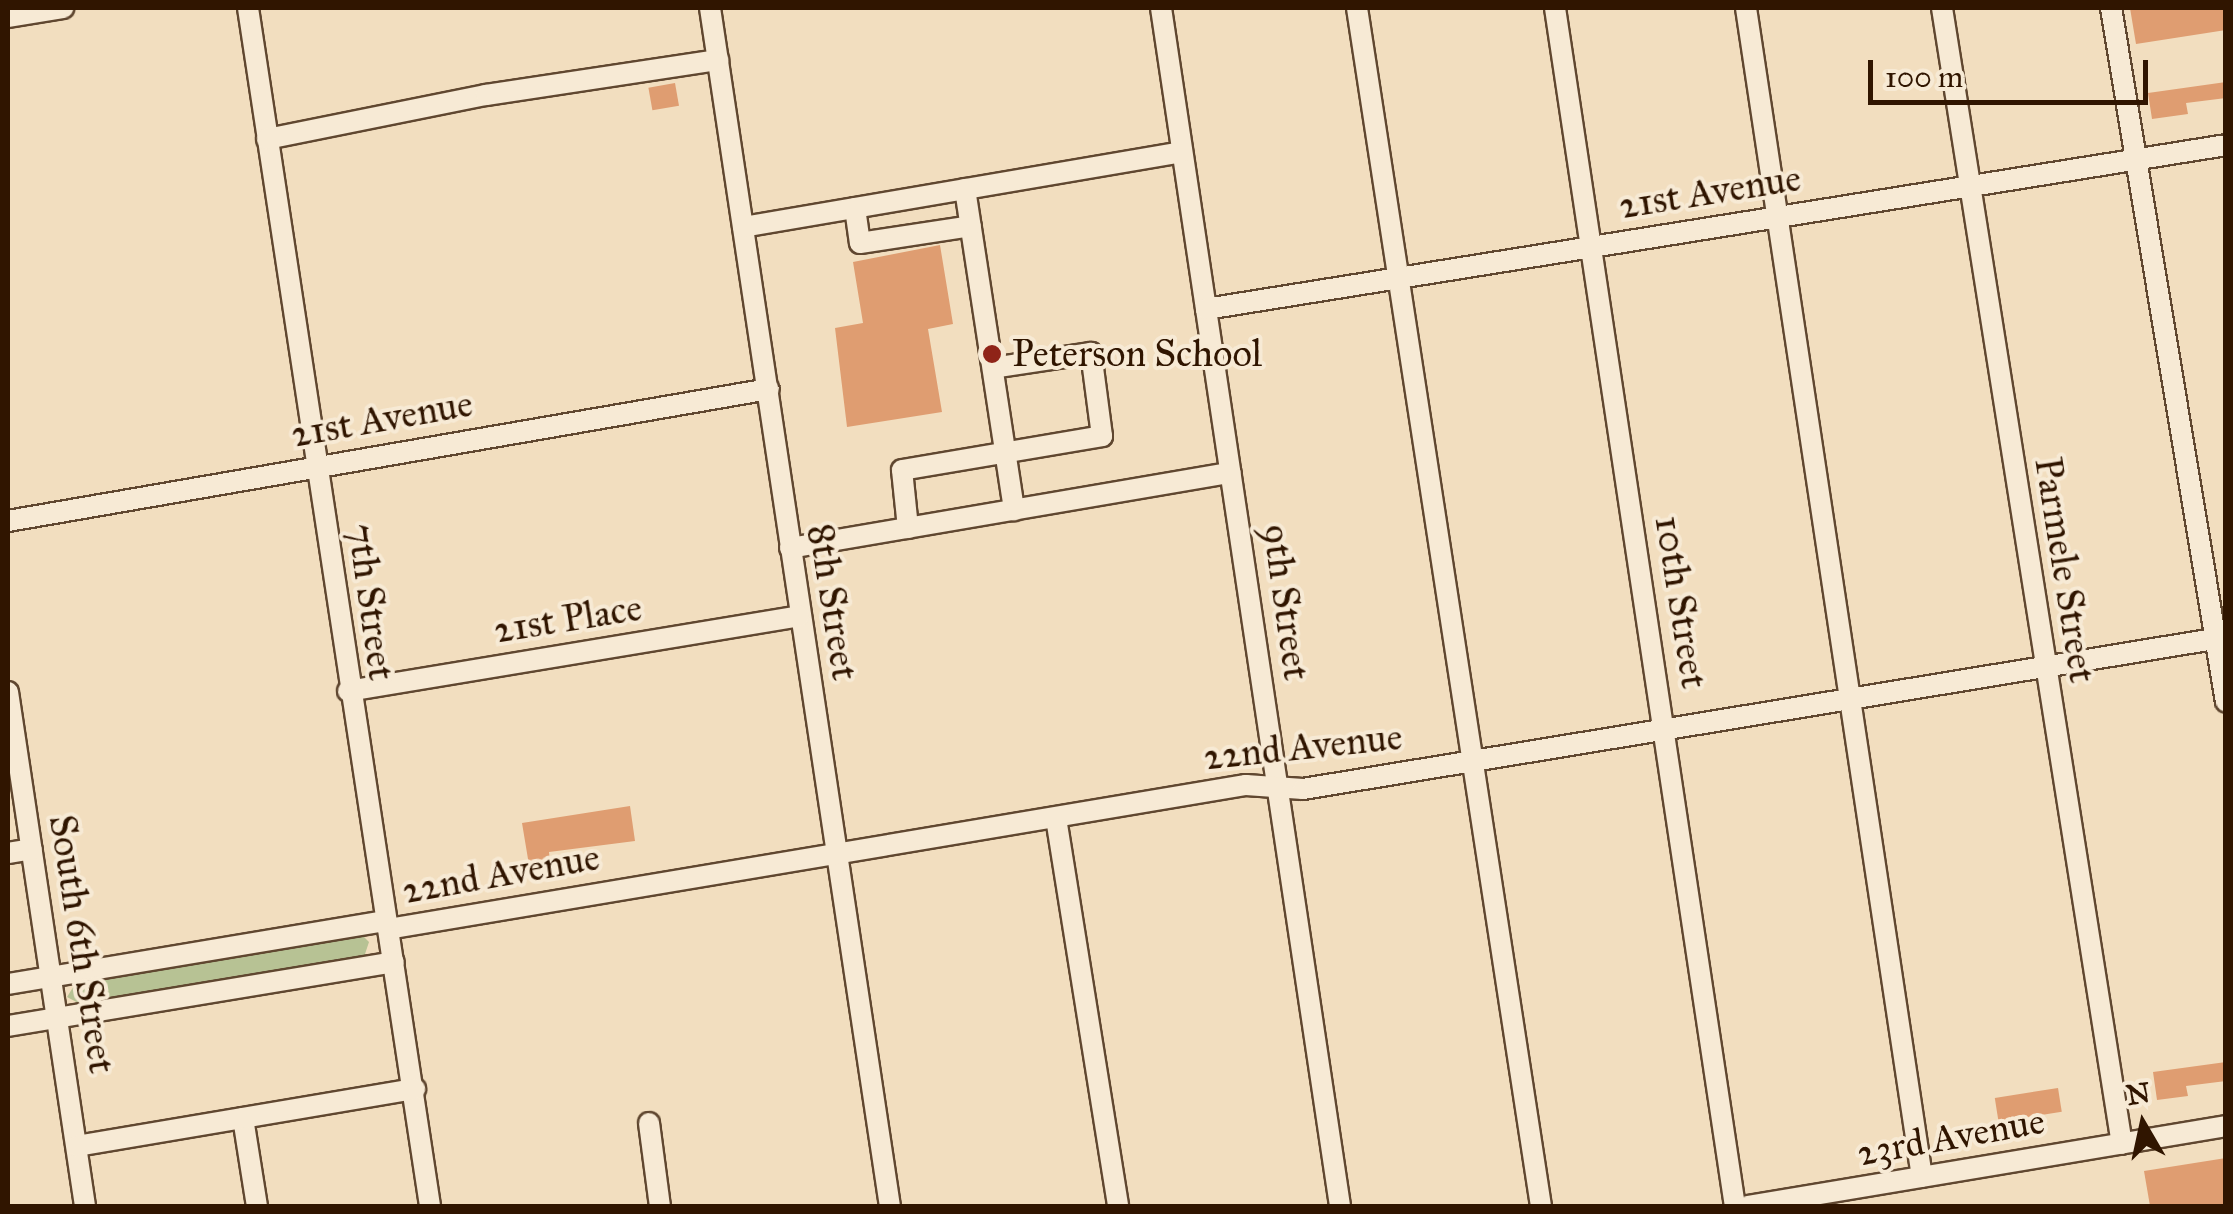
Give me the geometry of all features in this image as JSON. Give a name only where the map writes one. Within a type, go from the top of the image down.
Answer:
[{"type":"street","points":[[8,17],[63,8]]},
{"type":"street","name":"7th Street","points":[[248,8],[348,691],[415,1089],[430,1206]]},
{"type":"street","name":"8th Street","points":[[710,8],[890,1206]]},
{"type":"street","name":"9th Street","points":[[1160,8],[1340,1206]]},
{"type":"street","points":[[1356,8],[1541,1206]]},
{"type":"street","name":"10th Street","points":[[1555,8],[1736,1206]]},
{"type":"street","points":[[1746,8],[1853,694],[1922,1177]]},
{"type":"street","name":"Parmele Street","points":[[1942,8],[1967,188],[2122,1144]]},
{"type":"street","points":[[2111,8],[2222,638],[2226,702]]},
{"type":"street","points":[[267,139],[718,60]]},
{"type":"street","name":"21st Avenue","points":[[1206,308],[2226,145]]},
{"type":"street","points":[[743,227],[1182,152]]},
{"type":"street","points":[[965,189],[1014,510]]},
{"type":"street","points":[[856,208],[860,244],[972,226]]},
{"type":"street","points":[[908,528],[902,470],[1102,436],[1091,353],[993,368]]},
{"type":"street","name":"21st Avenue","points":[[8,521],[769,388]]},
{"type":"street","points":[[790,548],[1232,473]]},
{"type":"street","name":"21st Place","points":[[348,691],[800,616]]},
{"type":"street","name":"22nd Avenue","points":[[8,984],[1252,784],[1303,789],[1664,725],[2222,638]]},
{"type":"street","name":"South 6th Street","points":[[8,692],[85,1206]]},
{"type":"street","points":[[1056,818],[1118,1206]]},
{"type":"street","points":[[8,853],[32,849]]},
{"type":"street","name":"22nd Avenue","points":[[8,1026],[394,962]]},
{"type":"street","points":[[77,1146],[415,1089]]},
{"type":"street","points":[[243,1118],[257,1206]]},
{"type":"street","points":[[649,1122],[660,1206]]},
{"type":"street","name":"23rd Avenue","points":[[1748,1206],[2226,1126]]},
{"type":"green space","points":[[361,934],[369,942],[364,957],[84,1006],[67,997],[77,981]]},
{"type":"building","points":[[2130,8],[2226,8],[2226,30],[2136,44]]},
{"type":"building","points":[[2226,82],[2226,98],[2186,103],[2188,114],[2152,119],[2148,93]]},
{"type":"building","points":[[675,83],[679,106],[652,110],[648,88]]},
{"type":"building","points":[[940,245],[953,324],[928,329],[942,412],[847,427],[835,328],[863,323],[853,262]]},
{"type":"building","points":[[630,806],[635,841],[549,852],[550,862],[529,865],[522,823]]},
{"type":"building","points":[[2226,1062],[2226,1081],[2186,1086],[2188,1096],[2157,1100],[2153,1072]]},
{"type":"building","points":[[2058,1088],[2062,1112],[1999,1122],[1995,1098]]},
{"type":"building","points":[[2226,1158],[2226,1206],[2150,1206],[2144,1171]]},
{"type":"place","name":"Peterson School","points":[[992,354]]}]
